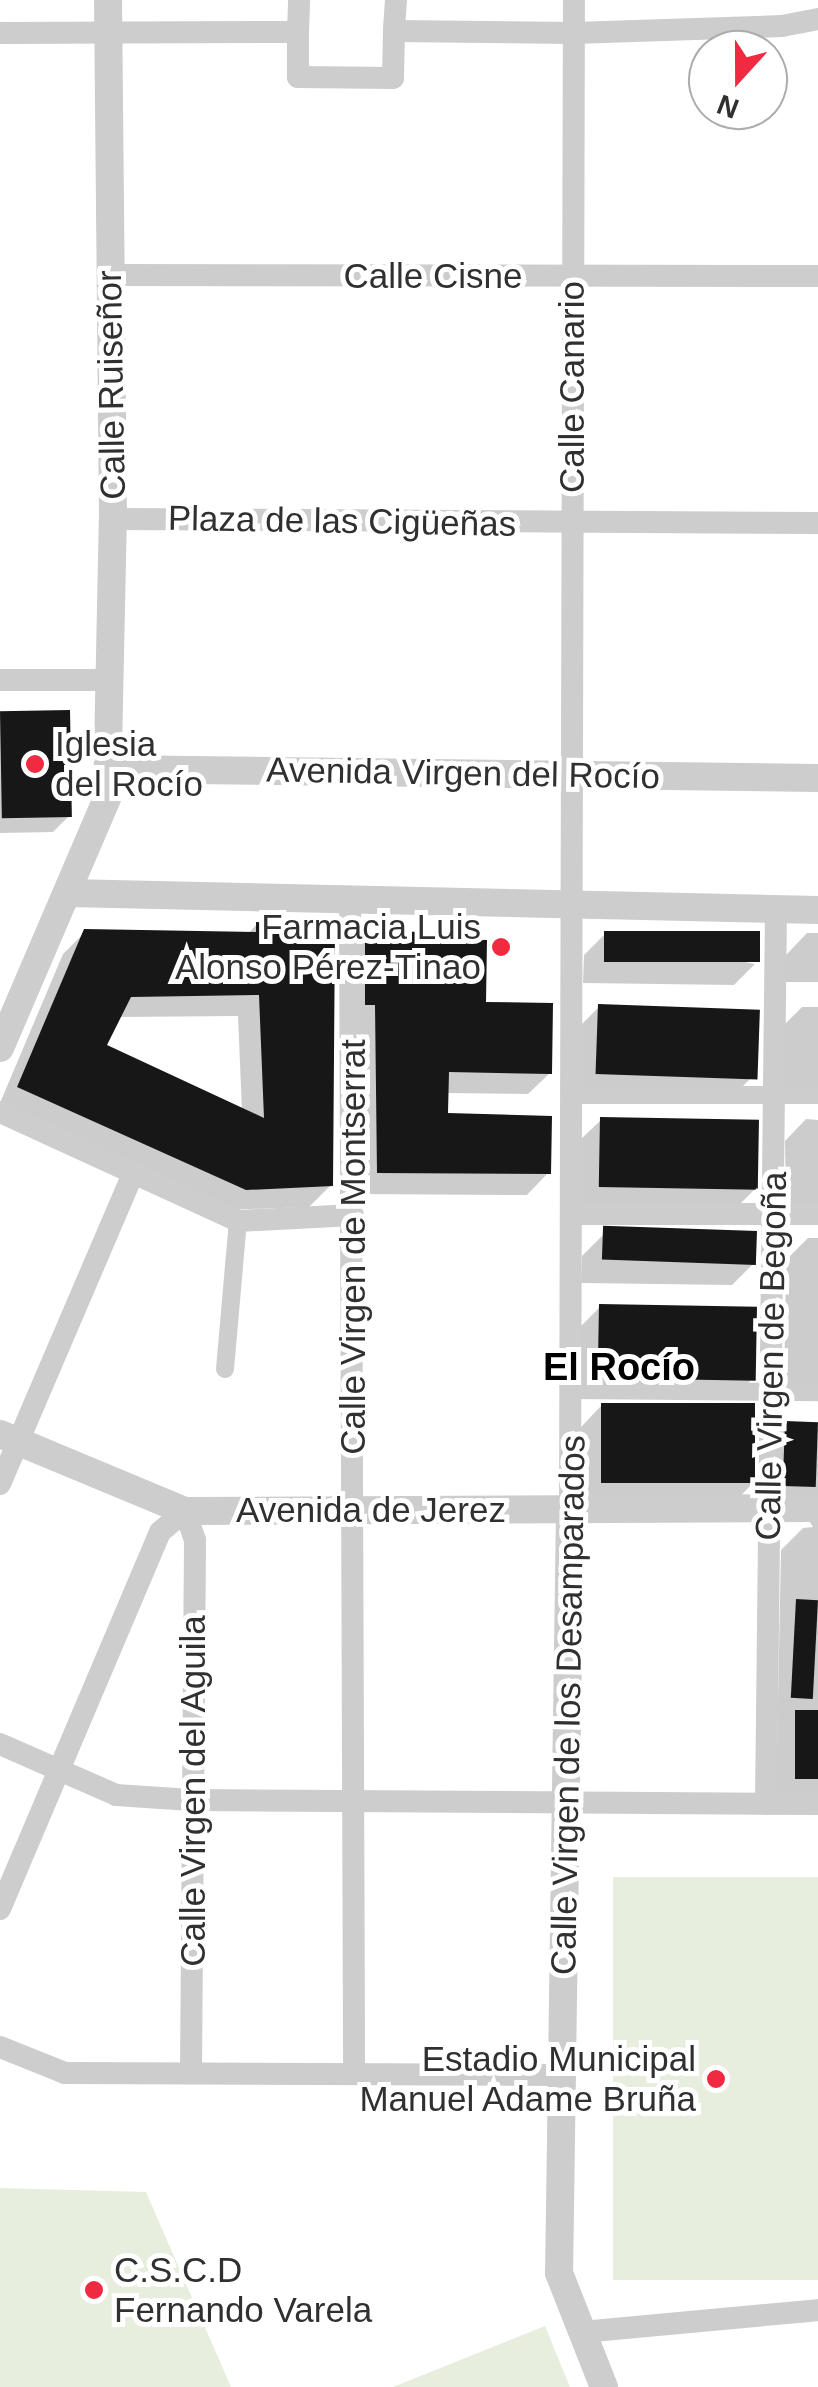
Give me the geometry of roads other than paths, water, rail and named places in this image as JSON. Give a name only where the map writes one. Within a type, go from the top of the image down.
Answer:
[{"type":"street","name":"Calle Ruiseñor","points":[[0,1048],[108,798],[113,519],[108,0]]},
{"type":"street","points":[[299,0],[298,77],[394,78],[396,0]]},
{"type":"street","name":"Calle Canario","points":[[571,775],[574,0]]},
{"type":"street","points":[[394,31],[574,32],[782,26],[818,19]]},
{"type":"street","points":[[0,33],[298,32]]},
{"type":"street","name":"Calle Cisne","points":[[109,275],[818,276]]},
{"type":"street","name":"Plaza de las Cigüeñas","points":[[113,519],[818,524]]},
{"type":"street","points":[[0,680],[109,680]]},
{"type":"street","name":"Avenida Virgen del Rocío","points":[[109,769],[818,778]]},
{"type":"street","name":"Calle Virgen de los Desamparados","points":[[571,775],[574,1214],[565,2075],[559,2273],[604,2387]]},
{"type":"street","points":[[68,893],[818,910]]},
{"type":"street","name":"Calle Virgen de Montserrat","points":[[350,899],[354,2074]]},
{"type":"street","name":"Calle Virgen de Begoña","points":[[766,1804],[776,909]]},
{"type":"street","points":[[574,1095],[818,1095]]},
{"type":"street","points":[[0,1112],[238,1221],[353,1215]]},
{"type":"street","points":[[0,1484],[9,1438],[133,1174]]},
{"type":"street","points":[[574,1214],[818,1214]]},
{"type":"street","points":[[225,1368],[238,1221]]},
{"type":"street","points":[[571,1390],[818,1392]]},
{"type":"street","name":"Avenida de Jerez","points":[[9,1438],[185,1511],[818,1508]]},
{"type":"street","points":[[0,1909],[160,1532],[185,1511]]},
{"type":"street","name":"Calle Virgen del Aguila","points":[[185,1511],[195,1540],[192,2074]]},
{"type":"street","points":[[0,1744],[116,1794],[191,1800],[818,1804]]},
{"type":"street","points":[[0,2047],[66,2073],[565,2075]]},
{"type":"street","points":[[582,2332],[818,2310]]},
{"type":"place","name":"Iglesia del Rocío","points":[[35,764]]},
{"type":"place","name":"Farmacia Luis Alonso Pérez-Tinao","points":[[501,947]]},
{"type":"place","name":"Estadio Municipal Manuel Adame Bruña","points":[[716,2079]]},
{"type":"place","name":"C.S.C.D Fernando Varela","points":[[94,2290]]},
{"type":"district","name":"El Rocío","points":[[619,1368]]}]
